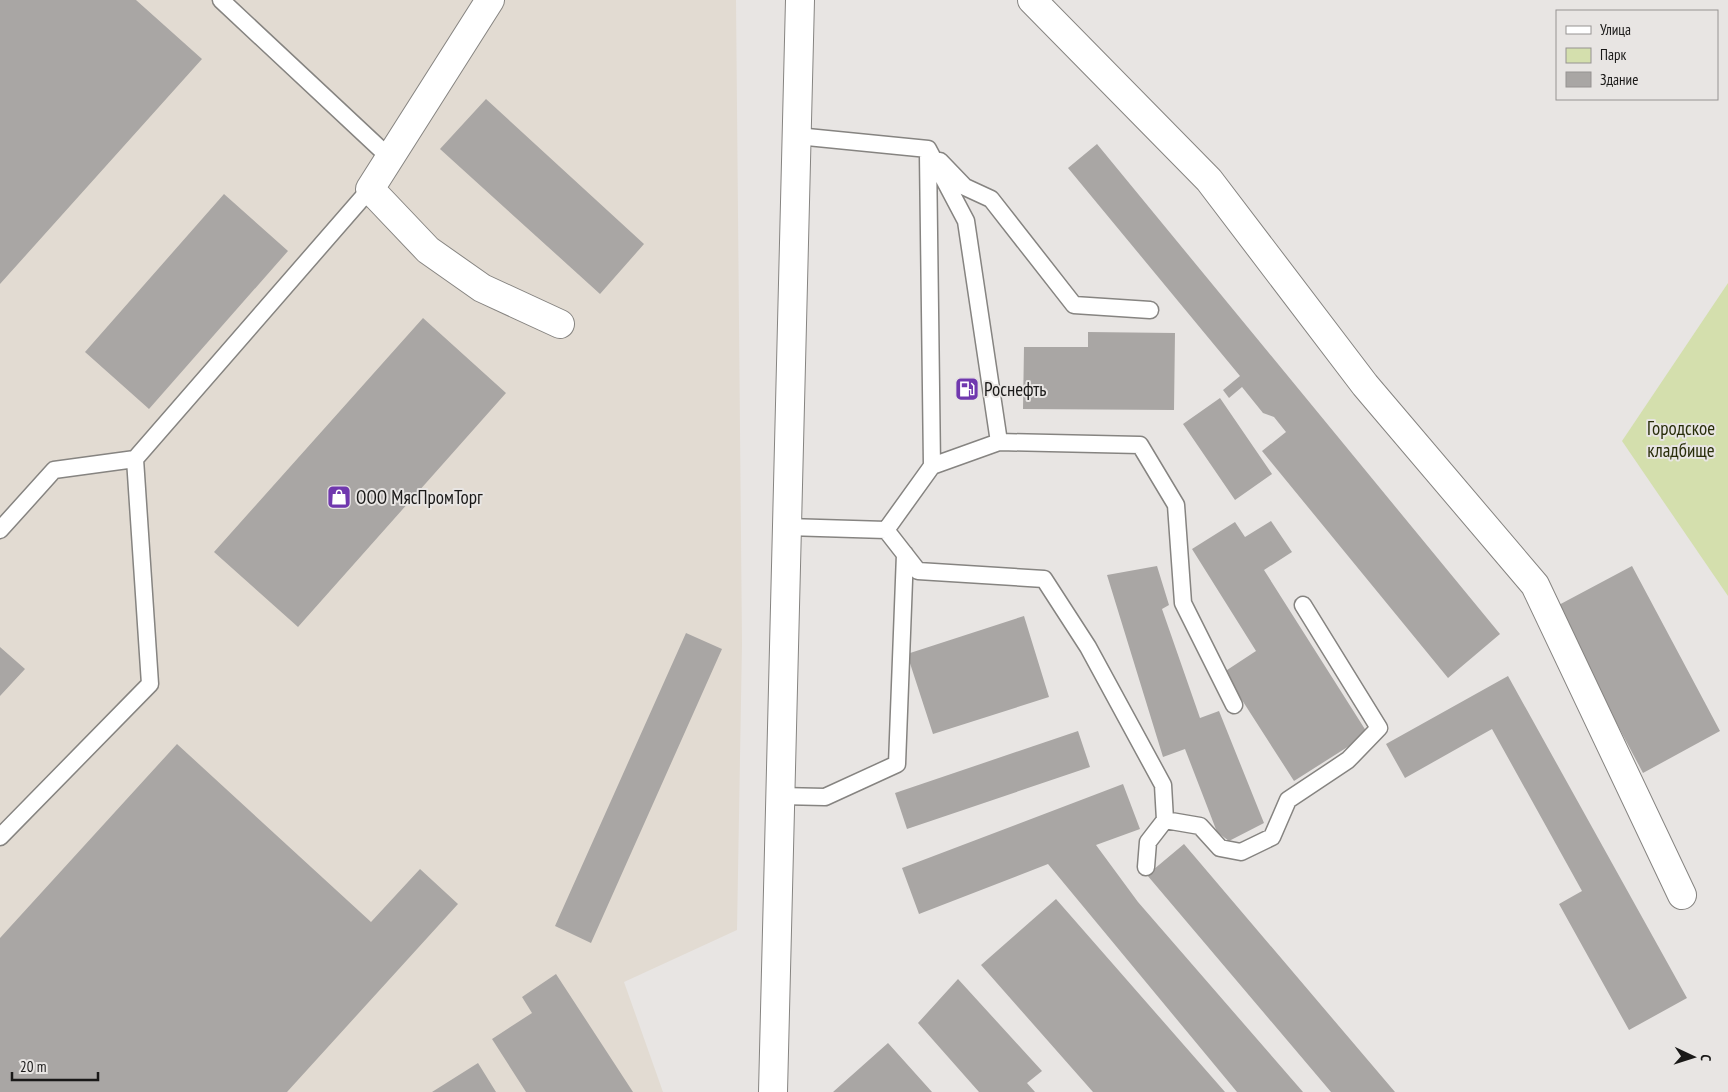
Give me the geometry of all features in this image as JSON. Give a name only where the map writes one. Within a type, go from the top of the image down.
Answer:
[{"type":"street","points":[[490,0],[370,189],[428,250],[482,288],[560,324]]},
{"type":"street","points":[[773,1092],[800,0]]},
{"type":"street","points":[[1032,0],[1209,180],[1365,385],[1536,585],[1682,895]]},
{"type":"lane","points":[[221,0],[390,158]]},
{"type":"lane","points":[[797,136],[928,149],[965,187],[991,199],[1074,305],[1150,310]]},
{"type":"lane","points":[[928,149],[966,221],[999,442]]},
{"type":"lane","points":[[928,149],[932,466]]},
{"type":"lane","points":[[0,530],[54,470],[135,459],[370,189]]},
{"type":"lane","points":[[886,530],[932,466],[999,442],[1140,445],[1176,505],[1183,603],[1234,705]]},
{"type":"lane","points":[[0,837],[150,684],[135,459]]},
{"type":"lane","points":[[787,527],[886,530],[918,571],[1044,579],[1088,646],[1163,785],[1165,820],[1148,842],[1146,867]]},
{"type":"lane","points":[[780,796],[825,797],[897,764],[905,554]]},
{"type":"lane","points":[[1165,820],[1200,826],[1220,848],[1241,852],[1272,837],[1288,800],[1348,760],[1379,728],[1303,605]]},
{"type":"shaded area","points":[[0,0],[736,0],[742,644],[737,930],[624,982],[663,1092],[0,1092]]},
{"type":"green space","name":"Городское кладбище","points":[[1728,283],[1728,596],[1622,441]]},
{"type":"building","points":[[0,0],[136,0],[202,59],[0,284]]},
{"type":"building","points":[[486,99],[644,244],[600,294],[440,149]]},
{"type":"building","points":[[1097,144],[1500,634],[1448,678],[1262,451],[1286,432],[1274,417],[1263,413],[1242,387],[1229,398],[1223,390],[1240,376],[1068,168]]},
{"type":"building","points":[[224,194],[288,251],[149,409],[85,352]]},
{"type":"building","points":[[423,318],[506,393],[298,627],[214,552]]},
{"type":"building","points":[[1088,332],[1175,333],[1174,410],[1023,409],[1024,347],[1088,347]]},
{"type":"building","points":[[1220,398],[1272,474],[1235,500],[1183,424]]},
{"type":"building","points":[[1271,521],[1292,552],[1264,570],[1368,734],[1294,781],[1224,672],[1256,651],[1192,549],[1235,522],[1245,537]]},
{"type":"building","points":[[1157,566],[1169,605],[1162,609],[1200,718],[1219,711],[1264,823],[1229,841],[1217,832],[1185,749],[1163,757],[1107,575]]},
{"type":"building","points":[[1632,566],[1720,731],[1643,773],[1555,607]]},
{"type":"building","points":[[1024,616],[1049,697],[933,734],[907,654]]},
{"type":"building","points":[[686,633],[722,649],[591,943],[555,926]]},
{"type":"building","points":[[0,647],[25,669],[0,696]]},
{"type":"building","points":[[1508,676],[1687,998],[1629,1030],[1559,904],[1582,891],[1492,729],[1405,778],[1386,744]]},
{"type":"building","points":[[1078,731],[1090,767],[907,829],[895,793]]},
{"type":"building","points":[[177,744],[371,922],[420,869],[458,904],[287,1092],[0,1092],[0,938]]},
{"type":"building","points":[[1123,784],[1140,829],[1096,845],[1138,902],[1303,1092],[1237,1092],[1048,864],[919,914],[902,868]]},
{"type":"building","points":[[1184,844],[1395,1092],[1331,1092],[1147,875]]},
{"type":"building","points":[[1056,899],[1225,1092],[1093,1092],[981,965]]},
{"type":"building","points":[[556,974],[633,1092],[526,1092],[492,1039],[532,1013],[522,997]]},
{"type":"building","points":[[958,979],[1042,1071],[1027,1083],[1035,1092],[979,1092],[918,1023]]},
{"type":"building","points":[[888,1043],[932,1092],[833,1092]]},
{"type":"building","points":[[478,1063],[496,1092],[432,1092]]},
{"type":"place","name":"Роснефть","points":[[967,389]]},
{"type":"place","name":"ООО МясПромТорг","points":[[339,497]]}]
